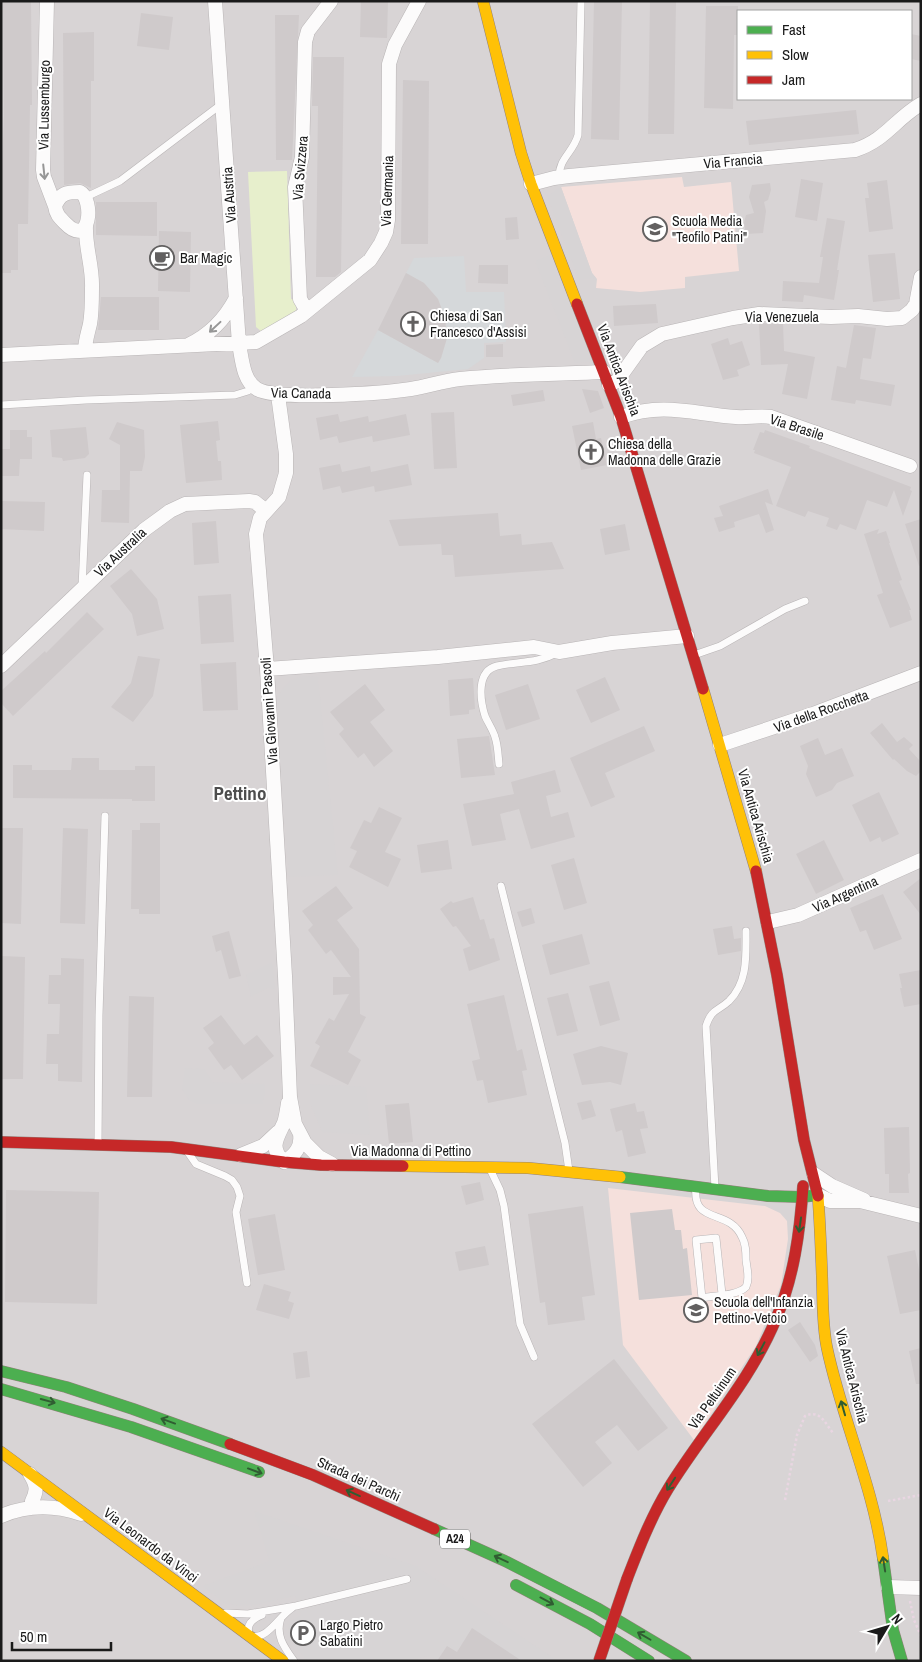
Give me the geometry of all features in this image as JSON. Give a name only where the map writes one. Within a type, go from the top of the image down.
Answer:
[{"type":"main road","name":"Via Antica Arischia","points":[[483,1],[521,153],[531,184],[621,417],[751,850],[768,922],[804,1140],[818,1195],[822,1253],[823,1319],[827,1347],[879,1529],[894,1630],[902,1661]]},
{"type":"main road","name":"Via Peltuinum","points":[[599,1661],[643,1538],[667,1491],[692,1452],[742,1382],[769,1335],[785,1292],[795,1254],[802,1197],[804,1140]]},
{"type":"main road","points":[[1,1142],[19,1143]]},
{"type":"main road","name":"Via Madonna di Pettino","points":[[19,1143],[186,1149],[284,1162],[335,1165],[489,1166],[569,1171],[716,1191],[768,1196],[802,1197],[818,1195]]},
{"type":"main road","points":[[1,1147],[19,1143]]},
{"type":"main road","points":[[795,1254],[799,1246],[810,1240],[817,1244],[822,1253]]},
{"type":"main road","name":"Strada dei Parchi","points":[[1,1371],[66,1387],[214,1438],[313,1475],[505,1561],[597,1608],[686,1661]]},
{"type":"main road","points":[[1,1389],[72,1408],[265,1474]]},
{"type":"main road","name":"Via Leonardo da Vinci","points":[[1,1452],[283,1661]]},
{"type":"main road","points":[[508,1580],[590,1624],[649,1661]]},
{"type":"street","name":"Via Lussemburgo","points":[[47,1],[44,177],[58,216],[87,248]]},
{"type":"street","name":"Via Austria","points":[[215,1],[239,344],[244,370],[253,386]]},
{"type":"street","name":"Via Svizzera","points":[[306,311],[300,299],[295,187],[302,157],[305,42],[308,31],[331,1]]},
{"type":"street","name":"Via Germania","points":[[3,354],[250,344],[262,340],[306,311],[370,260],[386,232],[388,220],[389,64],[395,45],[419,1]]},
{"type":"street","name":"Via Francia","points":[[531,184],[559,177],[855,150],[868,146],[880,139],[921,104]]},
{"type":"street","points":[[54,206],[57,199],[64,193],[80,192],[86,197]]},
{"type":"street","name":"Via Lussemburgo","points":[[84,351],[85,337],[90,323],[92,288],[92,268],[87,248],[86,226],[88,221],[86,197]]},
{"type":"street","points":[[72,230],[79,231],[86,226]]},
{"type":"street","name":"Via Venezuela","points":[[607,379],[617,381],[634,356],[651,339],[662,334],[732,318],[759,314],[902,318],[916,304],[921,277]]},
{"type":"street","name":"Via Germania","points":[[185,347],[208,333],[219,323],[229,312],[236,298]]},
{"type":"street","name":"Via Canada","points":[[253,386],[268,393],[296,396],[393,391],[459,379],[607,379]]},
{"type":"street","name":"Via Giovanni Pascoli","points":[[278,395],[286,454],[286,473],[279,497],[265,510],[260,518],[256,534],[267,669],[285,976],[290,1097],[292,1111],[300,1134],[316,1154],[335,1165]]},
{"type":"street","name":"Via Brasile","points":[[621,417],[642,411],[665,408],[736,417],[771,417],[910,466]]},
{"type":"street","name":"Via Australia","points":[[1,666],[160,516],[178,506],[242,500],[255,502],[265,510]]},
{"type":"street","points":[[267,669],[438,657],[534,647],[560,652],[612,643],[688,636]]},
{"type":"street","name":"Via della Rocchetta","points":[[720,746],[813,714],[921,673]]},
{"type":"street","name":"Via Argentina","points":[[768,922],[798,915],[921,860]]},
{"type":"street","name":"Via Giovanni Pascoli","points":[[238,1156],[263,1146],[278,1132],[284,1123],[290,1097]]},
{"type":"street","name":"Via Giovanni Pascoli","points":[[278,1132],[276,1146],[278,1154],[284,1162]]},
{"type":"street","points":[[284,1162],[299,1149],[300,1134]]},
{"type":"street","points":[[814,1174],[846,1197],[921,1216]]},
{"type":"street","points":[[818,1195],[830,1201],[846,1197]]},
{"type":"street","points":[[821,1229],[828,1215],[846,1197]]},
{"type":"street","points":[[21,1509],[36,1494],[36,1487],[30,1473]]},
{"type":"street","points":[[32,1500],[56,1493],[58,1500],[52,1506],[46,1508]]},
{"type":"street","points":[[1,1516],[21,1509],[46,1508],[62,1509],[90,1518]]},
{"type":"street","points":[[888,1587],[921,1588]]},
{"type":"lane","points":[[559,177],[560,165],[572,150],[578,135],[581,1]]},
{"type":"lane","points":[[86,197],[120,180],[223,103]]},
{"type":"lane","name":"Via Canada","points":[[1,405],[235,395],[248,391],[253,386]]},
{"type":"lane","points":[[82,588],[87,475]]},
{"type":"lane","points":[[693,655],[720,646],[786,609],[805,601]]},
{"type":"lane","points":[[499,764],[495,736],[485,716],[482,696],[481,682],[486,672],[495,666],[544,660],[560,652]]},
{"type":"lane","points":[[98,1145],[99,1007],[105,816]]},
{"type":"lane","points":[[501,886],[565,1143],[569,1171]]},
{"type":"lane","points":[[716,1191],[706,1026],[709,1015],[729,1001],[742,983],[746,969],[746,931]]},
{"type":"lane","points":[[186,1149],[196,1164],[226,1176],[237,1186],[240,1196],[236,1212],[247,1284]]},
{"type":"lane","points":[[489,1166],[500,1190],[504,1206],[520,1324],[534,1357]]},
{"type":"lane","points":[[696,1188],[695,1200],[699,1208],[732,1224],[744,1242],[748,1285],[741,1291],[702,1298],[696,1240],[716,1238],[722,1294]]},
{"type":"lane","points":[[215,1610],[242,1615],[276,1610],[407,1579]]},
{"type":"lane","points":[[276,1610],[260,1615],[252,1621],[248,1629],[250,1636],[262,1635],[284,1614],[296,1606]]},
{"type":"lane","points":[[284,1614],[279,1624],[279,1635],[282,1644],[294,1661]]},
{"type":"path","points":[[785,1500],[797,1435],[805,1416],[817,1414],[834,1433]]},
{"type":"path","points":[[872,1505],[921,1495]]},
{"type":"path","points":[[906,1588],[914,1620],[921,1636]]},
{"type":"shaded area","points":[[1,1],[921,1],[921,1661],[1,1661]]},
{"type":"shaded area","name":"Scuola Media \"Teofilo Patini\"","points":[[682,177],[684,187],[731,182],[739,271],[685,277],[685,288],[640,292],[596,288],[597,279],[592,273],[561,187]]},
{"type":"shaded area","points":[[561,187],[592,273],[596,278],[579,280],[547,196]]},
{"type":"shaded area","points":[[550,255],[591,362],[575,363],[535,261]]},
{"type":"shaded area","points":[[464,256],[466,292],[504,292],[506,342],[484,343],[484,358],[468,369],[397,376],[352,377],[378,330],[438,363],[447,338],[445,318],[438,299],[424,283],[406,273],[414,258]]},
{"type":"shaded area","points":[[303,676],[318,677],[338,875],[289,877],[276,707],[278,696],[282,689],[291,680]]},
{"type":"shaded area","points":[[272,962],[275,989],[267,988],[251,997],[246,975]]},
{"type":"shaded area","points":[[185,1068],[204,1069],[213,1082],[265,1084],[262,1104],[197,1104],[189,1100],[182,1089]]},
{"type":"shaded area","points":[[310,1084],[366,1087],[370,1135],[322,1132],[310,1104]]},
{"type":"shaded area","name":"Scuola dell'Infanzia Pettino-Vetoio","points":[[608,1188],[765,1206],[780,1213],[787,1221],[788,1239],[781,1285],[756,1346],[694,1440],[623,1345]]},
{"type":"shaded area","points":[[254,1511],[416,1566],[558,1661],[522,1661],[472,1629],[457,1652],[447,1646],[437,1661],[429,1656],[405,1661],[307,1661],[292,1642],[289,1635],[288,1626],[291,1621],[301,1615],[295,1596],[255,1605],[237,1606],[224,1603],[203,1586],[269,1561]]},
{"type":"green space","points":[[287,171],[291,299],[296,300],[296,314],[268,337],[256,327],[248,172]]},
{"type":"building","points":[[3,1],[31,1],[32,105],[30,105],[28,224],[18,224],[18,270],[11,270],[11,273],[1,273],[4,117]]},
{"type":"building","points":[[361,1],[388,1],[387,38],[360,37]]},
{"type":"building","points":[[594,1],[622,1],[619,140],[591,139]]},
{"type":"building","points":[[650,1],[676,1],[674,134],[648,134]]},
{"type":"building","points":[[706,6],[738,6],[737,35],[734,35],[733,109],[704,108]]},
{"type":"building","points":[[141,13],[173,17],[169,50],[137,46]]},
{"type":"building","points":[[275,15],[299,15],[292,160],[276,160]]},
{"type":"building","points":[[94,32],[94,81],[91,81],[91,188],[80,183],[64,185],[63,33]]},
{"type":"building","points":[[912,34],[921,36],[921,61],[912,59]]},
{"type":"building","points":[[313,57],[344,57],[341,272],[335,277],[316,277],[318,106],[312,106]]},
{"type":"building","points":[[403,80],[429,81],[428,244],[401,244]]},
{"type":"building","points":[[856,110],[859,134],[749,145],[746,121]]},
{"type":"building","points":[[801,179],[823,183],[817,221],[795,217]]},
{"type":"building","points":[[887,180],[893,229],[869,232],[865,198],[869,198],[867,183]]},
{"type":"building","points":[[770,183],[771,190],[768,200],[764,202],[766,211],[763,233],[746,234],[744,223],[746,215],[754,213],[749,197],[752,185]]},
{"type":"building","points":[[96,202],[157,202],[157,236],[96,235]]},
{"type":"building","points":[[517,217],[519,239],[506,240],[505,218]]},
{"type":"building","points":[[827,218],[845,221],[834,300],[804,295],[803,302],[782,301],[783,281],[819,283],[823,257],[820,257]]},
{"type":"building","points":[[159,231],[191,232],[190,292],[158,291]]},
{"type":"building","points":[[895,253],[900,299],[873,302],[868,255]]},
{"type":"building","points":[[479,265],[508,265],[508,284],[478,283]]},
{"type":"building","name":"Chiesa di San Francesco d'Assisi","points":[[406,273],[424,283],[438,299],[445,318],[447,338],[438,363],[378,330]]},
{"type":"building","points":[[101,297],[159,297],[159,330],[98,330]]},
{"type":"building","points":[[656,304],[658,323],[614,326],[613,306]]},
{"type":"building","points":[[759,323],[783,324],[784,351],[815,357],[807,399],[782,394],[788,364],[761,365]]},
{"type":"building","points":[[854,325],[876,328],[871,359],[863,358],[860,379],[895,385],[891,406],[856,400],[855,404],[831,400],[837,366],[846,368]]},
{"type":"building","points":[[728,338],[730,345],[742,341],[750,365],[737,370],[739,376],[723,380],[711,344]]},
{"type":"building","points":[[503,344],[503,357],[486,357],[486,345]]},
{"type":"building","points":[[582,389],[598,391],[604,408],[590,413]]},
{"type":"building","points":[[543,390],[545,401],[513,406],[511,395]]},
{"type":"building","points":[[454,412],[457,468],[434,469],[431,413]]},
{"type":"building","points":[[338,414],[340,422],[368,416],[369,422],[406,414],[410,435],[373,442],[372,436],[339,443],[337,436],[320,440],[316,418]]},
{"type":"building","points":[[218,421],[220,440],[216,441],[218,461],[221,461],[222,480],[186,483],[180,425]]},
{"type":"building","points":[[117,422],[144,430],[145,457],[142,471],[130,471],[129,523],[101,522],[102,490],[120,490],[120,445],[109,439]]},
{"type":"building","name":"Chiesa della Madonna delle Grazie","points":[[593,422],[596,439],[601,438],[607,465],[581,470],[572,426]]},
{"type":"building","points":[[86,427],[89,454],[85,458],[63,461],[62,458],[52,457],[50,430]]},
{"type":"building","points":[[10,430],[27,430],[27,437],[32,437],[32,459],[20,459],[19,476],[1,476],[1,449],[10,449]]},
{"type":"building","points":[[765,430],[911,487],[910,490],[912,491],[903,516],[894,490],[887,507],[867,500],[856,530],[840,524],[837,530],[826,526],[829,518],[808,511],[805,517],[776,506],[791,467],[754,453],[755,450],[753,450],[760,432],[764,433]]},
{"type":"building","points":[[340,464],[342,472],[370,466],[371,472],[408,464],[412,485],[375,492],[374,486],[342,493],[340,486],[323,490],[319,468]]},
{"type":"building","points":[[768,489],[773,505],[765,502],[774,530],[766,533],[759,514],[734,522],[735,527],[719,532],[714,518],[723,516],[719,506]]},
{"type":"building","points":[[1,501],[45,502],[44,531],[1,529]]},
{"type":"building","points":[[498,513],[500,536],[521,534],[522,545],[552,542],[564,569],[455,577],[453,555],[442,555],[441,544],[399,546],[389,520]]},
{"type":"building","points":[[921,519],[921,565],[919,566],[905,524]]},
{"type":"building","points":[[216,521],[219,563],[194,565],[192,523]]},
{"type":"building","points":[[625,524],[630,550],[605,555],[600,529]]},
{"type":"building","points":[[879,529],[877,534],[886,531],[902,580],[899,581],[911,610],[909,610],[912,620],[890,628],[877,595],[883,593],[864,534]]},
{"type":"building","points":[[131,569],[157,599],[164,629],[137,636],[132,614],[110,586]]},
{"type":"building","points":[[231,594],[234,642],[201,644],[198,596]]},
{"type":"building","points":[[87,612],[104,629],[13,716],[1,703],[1,691],[45,651],[46,653]]},
{"type":"building","points":[[138,656],[160,659],[153,696],[133,722],[111,707],[131,683]]},
{"type":"building","points":[[236,662],[238,710],[203,711],[200,664]]},
{"type":"building","points":[[605,677],[620,710],[591,723],[576,690]]},
{"type":"building","points":[[473,678],[475,709],[469,710],[469,714],[450,716],[448,680]]},
{"type":"building","points":[[365,684],[385,710],[370,722],[393,751],[374,767],[364,753],[358,758],[339,734],[344,729],[330,712]]},
{"type":"building","points":[[528,684],[540,719],[506,730],[495,695]]},
{"type":"building","points":[[882,723],[897,742],[904,737],[913,745],[909,749],[921,762],[921,771],[916,776],[893,760],[870,733]]},
{"type":"building","points":[[644,726],[655,751],[605,773],[615,797],[591,807],[570,758]]},
{"type":"building","points":[[489,736],[495,775],[461,778],[457,739]]},
{"type":"building","points":[[818,738],[825,755],[842,748],[854,776],[837,783],[832,790],[816,797],[806,774],[808,766],[800,746]]},
{"type":"building","points":[[72,758],[99,758],[99,770],[135,770],[135,766],[155,766],[155,801],[132,801],[132,799],[13,798],[13,765],[32,765],[32,770],[71,770]]},
{"type":"building","points":[[555,770],[561,792],[546,796],[551,817],[568,812],[575,837],[531,849],[519,809],[500,814],[506,840],[472,846],[463,804],[514,794],[511,782]]},
{"type":"building","points":[[879,792],[899,834],[882,842],[880,837],[870,842],[852,805]]},
{"type":"building","points":[[379,807],[402,818],[385,852],[401,859],[388,887],[349,867],[357,851],[350,848],[364,820],[371,823]]},
{"type":"building","points":[[140,823],[160,823],[160,914],[139,914],[139,909],[131,909],[132,830],[140,830]]},
{"type":"building","points":[[1,828],[23,828],[21,924],[1,923]]},
{"type":"building","points":[[63,828],[88,829],[85,924],[60,923]]},
{"type":"building","points":[[448,840],[452,869],[421,873],[417,845]]},
{"type":"building","points":[[824,840],[844,880],[816,894],[796,854]]},
{"type":"building","points":[[574,858],[587,903],[564,910],[551,865]]},
{"type":"building","points":[[921,878],[921,915],[903,892]]},
{"type":"building","points":[[336,886],[353,908],[337,920],[359,949],[360,1014],[366,1017],[348,1052],[361,1060],[348,1085],[310,1066],[320,1046],[315,1043],[329,1018],[334,1021],[349,994],[333,995],[333,977],[351,977],[331,950],[326,954],[308,930],[313,925],[302,911]]},
{"type":"building","points":[[883,894],[902,939],[874,950],[866,930],[860,932],[850,908]]},
{"type":"building","points":[[473,897],[480,920],[484,919],[490,939],[494,938],[500,960],[469,971],[463,949],[471,946],[456,926],[453,927],[440,909],[451,901],[453,903]]},
{"type":"building","points":[[531,908],[535,923],[522,927],[517,912]]},
{"type":"building","points":[[732,926],[734,939],[741,938],[741,951],[718,955],[713,929]]},
{"type":"building","points":[[229,931],[241,976],[229,979],[221,950],[216,952],[212,936]]},
{"type":"building","points":[[582,934],[590,964],[550,975],[542,945]]},
{"type":"building","points":[[2,956],[25,957],[23,1079],[1,1079]]},
{"type":"building","points":[[61,958],[84,959],[82,1082],[58,1081],[58,1064],[46,1064],[47,1034],[59,1034],[60,1004],[48,1004],[49,975],[61,975]]},
{"type":"building","points":[[921,970],[921,1004],[904,1007],[899,974]]},
{"type":"building","points":[[609,981],[620,1020],[600,1026],[589,986]]},
{"type":"building","points":[[568,993],[578,1031],[557,1036],[547,998]]},
{"type":"building","points":[[504,995],[517,1051],[522,1049],[527,1070],[522,1071],[527,1095],[488,1103],[483,1080],[477,1081],[472,1061],[480,1059],[467,1004]]},
{"type":"building","points":[[129,996],[154,997],[152,1097],[127,1097]]},
{"type":"building","points":[[221,1015],[244,1045],[257,1035],[274,1056],[242,1080],[231,1065],[224,1070],[208,1048],[214,1043],[203,1028]]},
{"type":"building","points":[[601,1046],[628,1053],[621,1085],[610,1082],[582,1085],[573,1054]]},
{"type":"building","points":[[591,1100],[596,1116],[582,1120],[577,1103]]},
{"type":"building","points":[[409,1103],[413,1142],[389,1144],[385,1105]]},
{"type":"building","points":[[635,1103],[637,1112],[644,1111],[648,1128],[640,1129],[646,1153],[628,1157],[622,1130],[616,1132],[610,1109]]},
{"type":"building","points":[[909,1127],[909,1193],[889,1193],[889,1174],[885,1174],[884,1128]]},
{"type":"building","points":[[480,1182],[484,1200],[466,1205],[461,1186]]},
{"type":"building","points":[[6,1190],[99,1192],[97,1304],[5,1302]]},
{"type":"building","points":[[583,1206],[595,1295],[582,1297],[585,1320],[548,1325],[545,1302],[540,1303],[528,1214]]},
{"type":"building","points":[[672,1209],[675,1230],[681,1230],[683,1249],[687,1248],[692,1295],[639,1300],[630,1213]]},
{"type":"building","points":[[275,1214],[285,1270],[258,1275],[248,1219]]},
{"type":"building","points":[[485,1246],[489,1265],[459,1271],[455,1252]]},
{"type":"building","points":[[915,1250],[921,1279],[921,1310],[900,1314],[887,1256]]},
{"type":"building","points":[[264,1284],[291,1292],[288,1301],[294,1303],[289,1319],[256,1310]]},
{"type":"building","points":[[800,1322],[815,1345],[818,1356],[810,1362],[788,1330]]},
{"type":"building","points":[[921,1348],[921,1384],[916,1384],[909,1351]]},
{"type":"building","points":[[307,1351],[310,1377],[296,1379],[293,1353]]},
{"type":"building","points":[[614,1359],[668,1428],[638,1451],[617,1425],[595,1442],[612,1463],[583,1487],[532,1424]]},
{"type":"building","points":[[472,1628],[522,1661],[437,1661],[447,1646],[457,1652]]},
{"type":"traffic: fast","points":[[620,1177],[768,1196],[802,1197],[818,1195]]},
{"type":"traffic: fast","points":[[1,1371],[66,1387],[230,1444]]},
{"type":"traffic: fast","points":[[1,1389],[131,1427],[259,1472]]},
{"type":"traffic: fast","points":[[434,1529],[505,1561],[597,1608],[686,1661]]},
{"type":"traffic: fast","points":[[883,1558],[893,1630],[902,1661]]},
{"type":"traffic: fast","points":[[516,1585],[590,1624],[649,1661]]},
{"type":"traffic: slow","points":[[483,1],[521,153],[577,304]]},
{"type":"traffic: slow","points":[[703,689],[756,871]]},
{"type":"traffic: slow","points":[[403,1166],[528,1168],[620,1177]]},
{"type":"traffic: slow","points":[[818,1196],[825,1339],[833,1374],[872,1505],[883,1558]]},
{"type":"traffic: slow","points":[[1,1452],[283,1661]]},
{"type":"traffic: jam","points":[[577,304],[621,417],[703,689]]},
{"type":"traffic: jam","points":[[756,871],[777,975],[804,1140],[818,1196]]},
{"type":"traffic: jam","points":[[1,1142],[171,1147],[284,1162],[321,1165],[403,1166]]},
{"type":"traffic: jam","points":[[627,1579],[656,1511],[668,1489],[740,1385],[776,1319],[792,1271],[803,1186]]},
{"type":"traffic: jam","points":[[230,1444],[313,1475],[434,1529]]},
{"type":"traffic: jam","points":[[599,1661],[627,1579]]},
{"type":"place","name":"Scuola Media \"Teofilo Patini\"","points":[[655,229]]},
{"type":"place","name":"Bar Magic","points":[[162,258]]},
{"type":"place","name":"Chiesa di San Francesco d'Assisi","points":[[413,324]]},
{"type":"place","name":"Chiesa della Madonna delle Grazie","points":[[591,452]]},
{"type":"place","name":"Scuola dell'Infanzia Pettino-Vetoio","points":[[696,1310]]},
{"type":"place","name":"Largo Pietro Sabatini","points":[[303,1633]]},
{"type":"district","name":"Pettino","points":[[240,793]]}]
